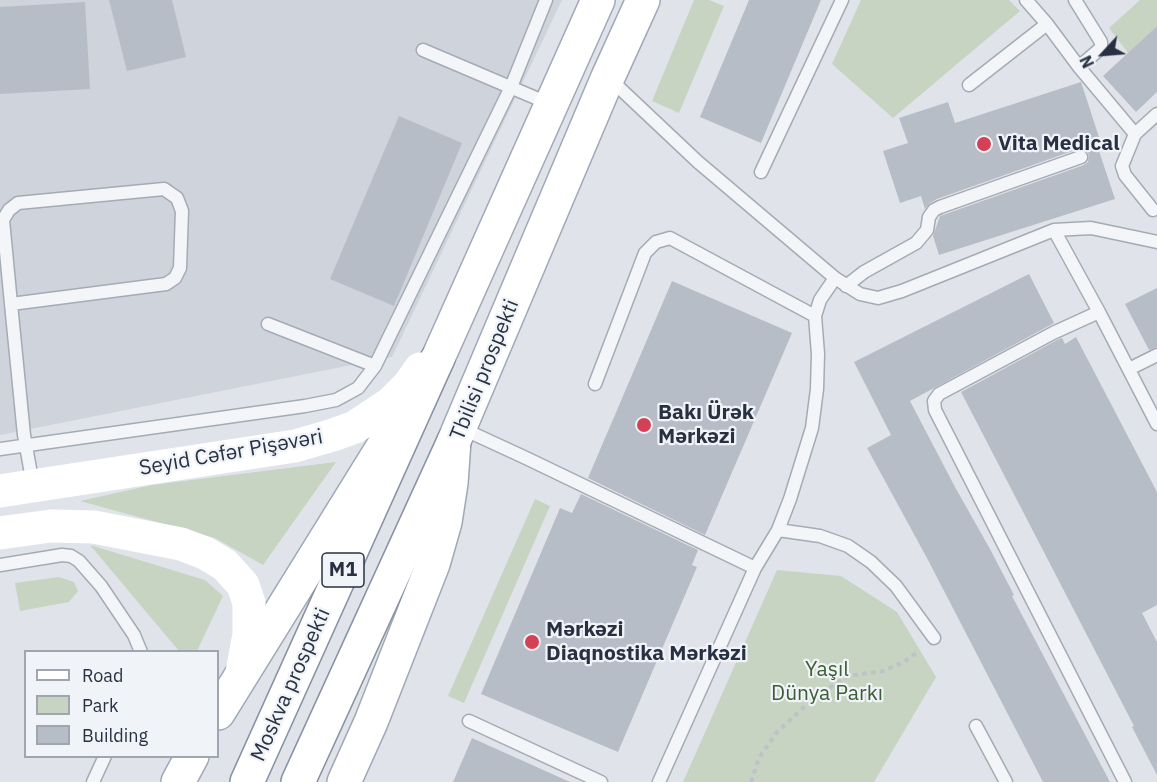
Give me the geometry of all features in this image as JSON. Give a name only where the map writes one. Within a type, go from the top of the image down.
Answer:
[{"type":"main road","points":[[219,711],[438,358],[598,0]]},
{"type":"main road","name":"Tbilisi prospekti","points":[[344,782],[371,722],[433,564],[445,522],[457,435],[608,77],[643,0]]},
{"type":"main road","name":"Seyid Cəfər Pişəvəri","points":[[0,491],[295,446],[355,427],[391,403],[409,385],[453,324]]},
{"type":"main road","name":"Moskva prospekti","points":[[247,782],[438,358]]},
{"type":"main road","name":"M1","points":[[298,782],[457,435]]},
{"type":"main road","points":[[0,534],[51,526],[94,527],[153,537],[205,553],[225,565],[243,585],[249,603],[249,635],[242,672]]},
{"type":"main road","points":[[178,782],[191,758]]},
{"type":"lane","points":[[0,449],[336,400],[358,388],[375,366],[511,87],[546,0]]},
{"type":"lane","points":[[761,172],[842,0]]},
{"type":"lane","points":[[1026,0],[1135,134]]},
{"type":"lane","points":[[1075,0],[1101,42],[1101,48],[1079,67]]},
{"type":"lane","points":[[969,85],[1047,24]]},
{"type":"lane","points":[[423,50],[552,104]]},
{"type":"lane","points":[[608,77],[675,141],[835,278],[860,294],[878,298],[903,291],[1054,230],[1091,228],[1157,242]]},
{"type":"lane","points":[[1153,210],[1125,176],[1122,166],[1135,134],[1157,114]]},
{"type":"lane","points":[[846,286],[864,272],[923,237],[927,230],[929,217],[934,210],[1081,157]]},
{"type":"lane","points":[[11,304],[166,284],[175,278],[180,268],[182,211],[177,198],[164,189],[18,203],[9,210],[3,220],[11,304],[26,445],[33,486]]},
{"type":"lane","points":[[1054,230],[1157,424]]},
{"type":"lane","points":[[596,384],[645,253],[656,242],[670,238],[815,316]]},
{"type":"lane","points":[[659,782],[755,567],[778,530],[790,499],[812,428],[817,389],[818,354],[815,316],[819,300],[835,278]]},
{"type":"lane","points":[[1099,312],[1053,333],[939,394],[934,401],[935,410],[1125,782]]},
{"type":"lane","points":[[268,324],[375,366]]},
{"type":"lane","points":[[1129,369],[1157,355]]},
{"type":"lane","points":[[457,435],[526,458],[755,567]]},
{"type":"lane","points":[[778,530],[820,536],[848,546],[871,562],[896,586],[934,638]]},
{"type":"lane","points":[[0,565],[62,555],[71,556],[79,561],[101,586],[134,635],[141,650]]},
{"type":"lane","points":[[469,721],[601,782]]},
{"type":"lane","points":[[976,726],[1006,782]]},
{"type":"lane","points":[[93,782],[104,758]]},
{"type":"path","points":[[751,782],[759,758],[777,732],[815,698],[848,675],[883,671],[904,662],[934,638]]},
{"type":"shaded area","points":[[0,0],[562,0],[392,357],[0,435]]},
{"type":"green space","points":[[694,0],[709,0],[724,6],[679,113],[652,101]]},
{"type":"green space","points":[[861,0],[1009,0],[1020,11],[893,118],[832,64]]},
{"type":"green space","points":[[1140,0],[1157,0],[1157,26],[1128,53],[1109,28]]},
{"type":"green space","points":[[336,462],[263,565],[215,538],[80,501],[152,485]]},
{"type":"green space","points":[[535,499],[550,506],[464,703],[448,696]]},
{"type":"green space","points":[[90,545],[205,580],[223,596],[197,650],[178,650]]},
{"type":"green space","name":"Yaşıl Dünya Parkı","points":[[777,570],[841,576],[897,612],[936,677],[874,782],[683,782]]},
{"type":"green space","points":[[59,577],[74,582],[78,591],[69,602],[20,611],[15,583]]},
{"type":"building","points":[[109,0],[172,0],[186,57],[127,71]]},
{"type":"building","points":[[749,0],[821,0],[761,143],[700,117]]},
{"type":"building","points":[[85,2],[90,89],[0,94],[0,7]]},
{"type":"building","points":[[1157,26],[1157,92],[1136,112],[1103,76]]},
{"type":"building","points":[[1081,82],[1099,137],[1095,139],[1115,199],[939,255],[933,236],[940,216],[1084,165],[1088,162],[1089,155],[1086,150],[1078,149],[937,199],[925,209],[921,196],[900,203],[883,151],[908,143],[899,118],[948,102],[955,123]]},
{"type":"building","points":[[399,116],[462,143],[394,306],[330,279]]},
{"type":"building","points":[[1029,274],[1054,323],[910,401],[990,549],[1014,595],[1012,596],[1110,782],[1043,782],[867,448],[891,435],[854,362]]},
{"type":"building","points":[[672,281],[792,333],[705,535],[588,478]]},
{"type":"building","points":[[1157,288],[1157,347],[1149,350],[1125,304]]},
{"type":"building","points":[[1076,337],[1157,492],[1157,605],[1142,613],[1157,642],[1157,775],[1132,727],[1134,726],[961,392],[1057,340],[1062,338],[1065,344]]},
{"type":"building","points":[[581,494],[698,550],[692,565],[697,567],[618,752],[481,694],[560,508],[572,513]]},
{"type":"building","points":[[472,738],[570,782],[453,782]]},
{"type":"place","name":"Vita Medical","points":[[984,144]]},
{"type":"place","name":"Bakı Ürək Mərkəzi","points":[[644,425]]},
{"type":"place","name":"Mərkəzi Diaqnostika Mərkəzi","points":[[532,642]]}]
